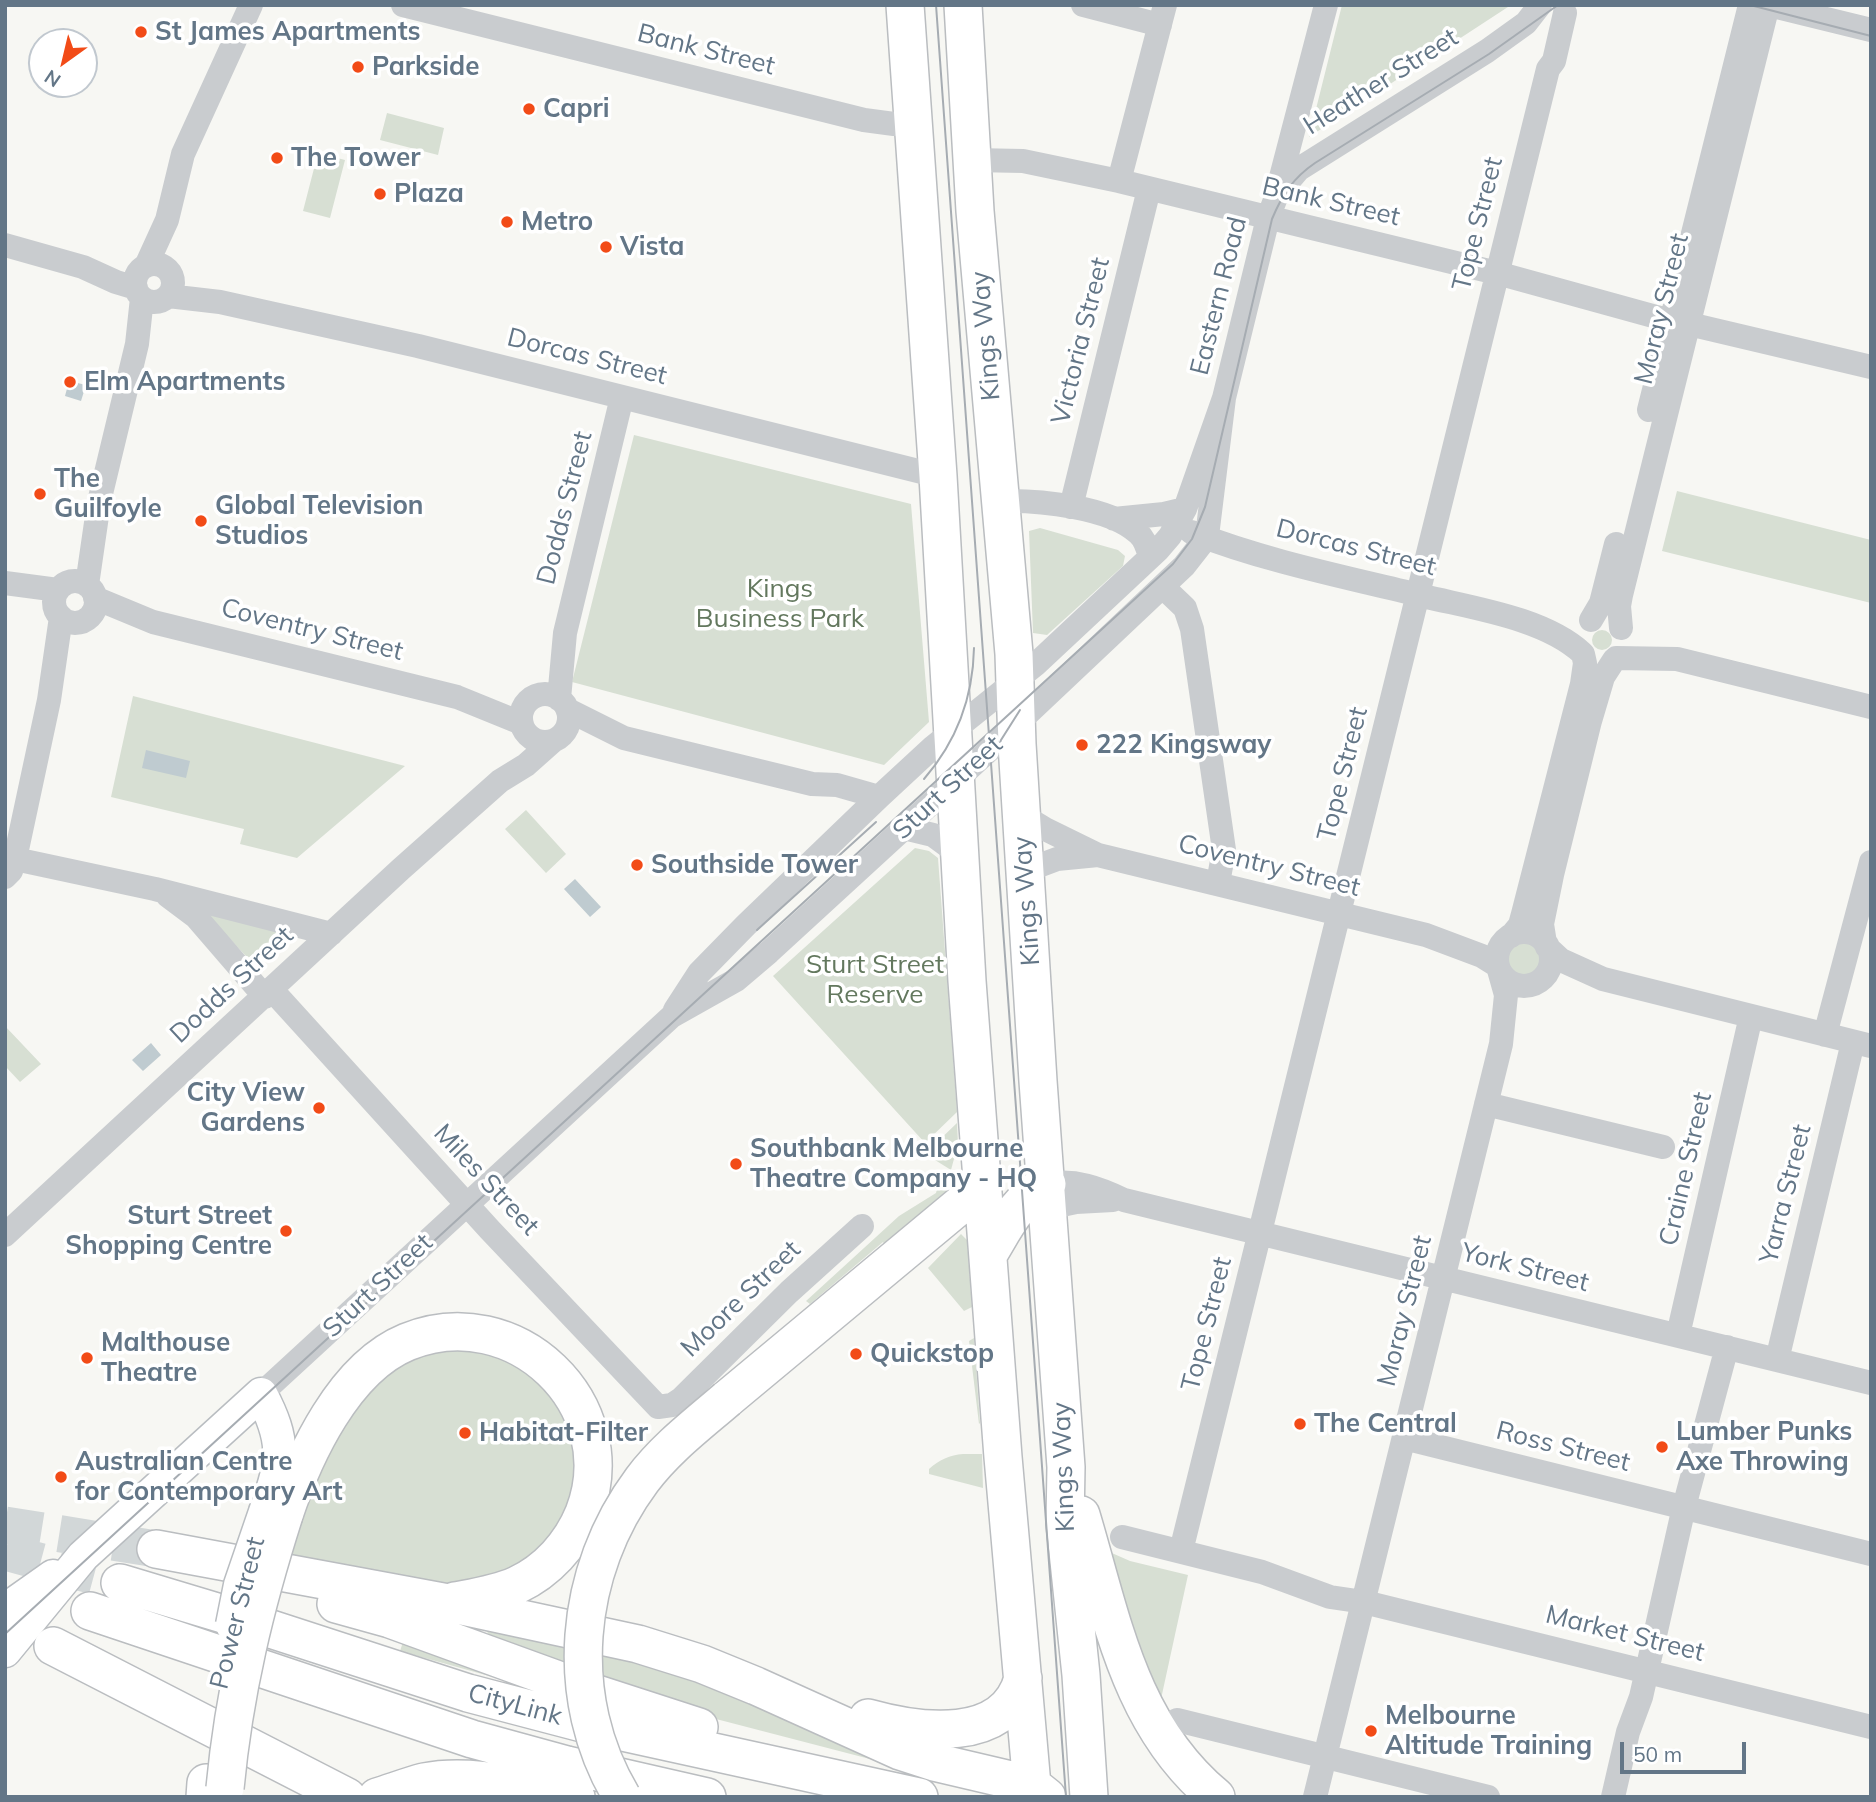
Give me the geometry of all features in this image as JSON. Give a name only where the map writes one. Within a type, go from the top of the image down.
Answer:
[{"type":"highway","points":[[156,1549],[447,1603],[638,1644],[702,1664],[916,1756],[1037,1793],[1023,1678],[958,854],[938,476],[905,5]]},
{"type":"highway","name":"Kings Way","points":[[963,5],[976,224],[1016,682],[1025,871],[1066,1467],[1065,1523],[1082,1675],[1089,1797]]},
{"type":"highway","points":[[622,1797],[601,1755],[582,1670],[586,1613],[592,1583],[612,1528],[644,1478],[671,1448],[983,1186]]},
{"type":"highway","points":[[988,1255],[1019,1206],[1030,1194],[1048,1196]]},
{"type":"highway","name":"Power Street","points":[[215,1791],[275,1512],[336,1406],[360,1377],[388,1353],[405,1343],[459,1332],[491,1336],[526,1350],[552,1368],[583,1415],[593,1457],[586,1508],[560,1553],[542,1570],[518,1584],[499,1592],[447,1603]]},
{"type":"highway","points":[[1066,1467],[1137,1695],[1177,1759],[1216,1797]]},
{"type":"highway","name":"CityLink","points":[[120,1583],[243,1620],[455,1690],[589,1708],[919,1797]]},
{"type":"highway","points":[[232,1625],[242,1604],[259,1595],[301,1597],[358,1608],[446,1640],[589,1708],[705,1729],[932,1797]]},
{"type":"highway","name":"CityLink","points":[[90,1611],[136,1624],[401,1717],[570,1786],[706,1797]]},
{"type":"highway","name":"Power Street","points":[[215,1791],[217,1697],[232,1625]]},
{"type":"highway","points":[[53,1646],[347,1797]]},
{"type":"highway","points":[[756,1686],[890,1724],[935,1731],[976,1723],[1001,1713],[1012,1704],[1023,1678]]},
{"type":"highway","points":[[377,1797],[424,1783],[477,1781],[570,1786]]},
{"type":"main road","name":"Power Street","points":[[232,1625],[240,1585],[275,1512],[281,1447],[275,1425],[261,1394]]},
{"type":"main road","name":"Sturt Street","points":[[5,1651],[83,1556],[261,1394]]},
{"type":"main road","name":"Sturt Street","points":[[12,1601],[83,1556]]},
{"type":"street","points":[[10,868],[136,344],[154,284],[166,220],[183,155],[251,5]]},
{"type":"street","name":"Bank Street","points":[[403,5],[864,120],[894,124],[913,123]]},
{"type":"street","points":[[1083,5],[1162,15],[1119,181]]},
{"type":"street","name":"Eastern Road","points":[[1181,518],[1224,398],[1326,5]]},
{"type":"street","name":"Moray Street","points":[[1621,629],[1619,604],[1750,5]]},
{"type":"street","points":[[1769,5],[1871,30]]},
{"type":"street","name":"Moray Street","points":[[1590,620],[1599,606],[1611,566],[1769,5]]},
{"type":"street","name":"Heather Street","points":[[1272,209],[1284,185],[1299,169],[1487,51],[1533,14],[1573,9]]},
{"type":"street","name":"Tope Street","points":[[1181,1551],[1548,69],[1554,61],[1573,9]]},
{"type":"street","name":"Bank Street","points":[[973,160],[1023,161],[1149,189],[1272,209],[1680,323],[1871,367]]},
{"type":"street","name":"Victoria Street","points":[[1070,507],[1149,189]]},
{"type":"street","name":"Dorcas Street","points":[[5,245],[83,267],[116,282],[154,284],[220,302],[418,346],[938,476]]},
{"type":"street","name":"Dodds Street","points":[[500,781],[524,745],[540,711],[565,633],[622,397]]},
{"type":"street","name":"Eastern Road","points":[[1205,537],[1224,398]]},
{"type":"street","points":[[1002,501],[1040,501],[1114,519],[1140,536],[1150,557]]},
{"type":"street","points":[[1114,519],[1164,514],[1181,518]]},
{"type":"street","name":"Dorcas Street","points":[[1181,518],[1205,537],[1276,559],[1523,621],[1569,643],[1583,654]]},
{"type":"street","name":"Sturt Street","points":[[672,1016],[699,973],[746,925],[879,797],[953,730],[1016,682],[1164,544],[1181,518]]},
{"type":"street","name":"Sturt Street","points":[[261,1394],[672,1016],[736,979],[955,782],[1163,587],[1189,561],[1205,537]]},
{"type":"street","name":"Coventry Street","points":[[5,585],[457,697],[540,711],[624,738],[707,760],[820,785],[837,785],[879,797]]},
{"type":"street","points":[[1163,587],[1185,608],[1192,629],[1224,850],[1218,883]]},
{"type":"street","points":[[1603,979],[1550,976],[1527,985],[1518,985],[1509,981],[1499,968],[1498,953],[1518,928],[1523,914],[1580,691],[1585,665],[1578,638],[1582,628],[1590,620],[1601,617],[1610,619],[1621,629],[1676,659]]},
{"type":"street","name":"Dorcas Street","points":[[1523,621],[1573,624],[1590,620]]},
{"type":"street","points":[[1539,981],[1550,964],[1542,937],[1542,923],[1552,875],[1603,677],[1624,645],[1621,629]]},
{"type":"street","points":[[1583,654],[1600,663],[1615,659],[1676,659],[1871,707]]},
{"type":"street","points":[[540,711],[569,723],[558,738]]},
{"type":"street","name":"Coventry Street","points":[[540,711],[540,742],[558,738],[624,738]]},
{"type":"street","name":"Dodds Street","points":[[5,1235],[500,781],[526,765],[558,738]]},
{"type":"street","points":[[820,785],[838,803],[851,825]]},
{"type":"street","name":"Coventry Street","points":[[1022,815],[1098,855],[1426,935],[1485,944],[1510,936]]},
{"type":"street","points":[[904,828],[930,833],[958,854]]},
{"type":"street","name":"Coventry Street","points":[[1025,871],[1056,859],[1098,855]]},
{"type":"street","points":[[1825,1035],[1871,862]]},
{"type":"street","name":"Miles Street","points":[[10,868],[155,889],[331,934]]},
{"type":"street","name":"Miles Street","points":[[155,889],[175,900],[196,917],[658,1406]]},
{"type":"street","points":[[1510,936],[1521,932],[1532,934],[1565,962],[1603,979],[1862,1044]]},
{"type":"street","name":"Coventry Street","points":[[1426,935],[1478,954],[1499,968]]},
{"type":"street","name":"Moray Street","points":[[1499,968],[1506,991],[1502,1044]]},
{"type":"street","name":"Moray Street","points":[[1315,1797],[1502,1044],[1523,999],[1539,981]]},
{"type":"street","name":"Craine Street","points":[[1678,1335],[1751,1016]]},
{"type":"street","name":"Yarra Street","points":[[1777,1360],[1862,1044]]},
{"type":"street","points":[[1486,1104],[1664,1147]]},
{"type":"street","name":"York Street","points":[[1048,1196],[1063,1181],[1077,1183],[1124,1200],[1871,1383]]},
{"type":"street","name":"Moore Street","points":[[658,1406],[672,1405],[681,1399],[789,1292],[862,1226]]},
{"type":"street","points":[[1613,1797],[1628,1732],[1641,1696],[1684,1507],[1727,1347]]},
{"type":"street","name":"Ross Street","points":[[1404,1438],[1871,1554]]},
{"type":"street","name":"Market Street","points":[[1122,1537],[1262,1572],[1337,1581],[1350,1588],[1364,1602],[1871,1727]]},
{"type":"street","points":[[1177,1720],[1488,1797]]},
{"type":"green space","points":[[1342,5],[1511,5],[1309,137]]},
{"type":"green space","points":[[387,113],[444,128],[438,155],[380,140]]},
{"type":"green space","points":[[318,153],[345,160],[330,218],[303,211]]},
{"type":"green space","name":"Kings Business Park","points":[[634,435],[911,504],[929,722],[884,765],[572,682]]},
{"type":"green space","points":[[1677,491],[1871,540],[1871,603],[1662,551]]},
{"type":"green space","points":[[1040,528],[1118,550],[1125,556],[1123,566],[1047,635],[1033,633],[1029,531]]},
{"type":"green space","points":[[1598,630],[1606,630],[1612,640],[1606,650],[1598,650],[1592,644],[1592,636]]},
{"type":"green space","points":[[133,696],[405,766],[297,858],[240,844],[244,829],[111,797]]},
{"type":"green space","points":[[526,810],[566,854],[546,873],[505,829]]},
{"type":"green space","name":"Sturt Street Reserve","points":[[915,848],[929,851],[938,858],[957,1112],[925,1143],[773,976]]},
{"type":"green space","points":[[201,908],[297,931],[257,968]]},
{"type":"green space","points":[[1524,943],[1535,948],[1540,959],[1535,970],[1524,975],[1513,970],[1508,959],[1513,948]]},
{"type":"green space","points":[[5,1026],[41,1064],[20,1082],[5,1066]]},
{"type":"green space","points":[[957,1123],[958,1144],[951,1170],[935,1160],[930,1149]]},
{"type":"green space","points":[[941,1171],[952,1184],[945,1195],[885,1246],[883,1242],[810,1304],[806,1301],[899,1216],[936,1193],[940,1178],[938,1173]]},
{"type":"green space","points":[[961,1234],[967,1240],[972,1307],[964,1311],[928,1268]]},
{"type":"green space","points":[[974,1338],[980,1423],[979,1424],[969,1341]]},
{"type":"green space","points":[[462,1344],[539,1371],[586,1454],[560,1543],[477,1590],[279,1558],[292,1518],[356,1402],[401,1360]]},
{"type":"green space","points":[[963,1454],[982,1454],[983,1488],[929,1474],[929,1469],[941,1461]]},
{"type":"green space","points":[[1105,1550],[1130,1561],[1188,1575],[1161,1699],[1154,1698]]},
{"type":"green space","points":[[482,1624],[662,1663],[893,1765],[693,1713],[493,1641]]},
{"type":"green space","points":[[405,1636],[532,1688],[400,1651]]},
{"type":"shaded area","points":[[69,381],[86,385],[81,401],[65,396]]},
{"type":"shaded area","points":[[146,750],[190,761],[186,778],[142,768]]},
{"type":"shaded area","points":[[575,879],[601,907],[590,917],[564,889]]},
{"type":"shaded area","points":[[151,1043],[161,1055],[143,1071],[132,1060]]},
{"type":"tunnel","points":[[5,1525],[156,1549]]},
{"type":"tunnel","points":[[5,1552],[120,1583]]},
{"type":"tram line","points":[[936,5],[1066,1797]]},
{"type":"tram line","points":[[5,1634],[1173,564],[1192,539],[1205,507],[1272,219],[1289,188],[1315,163],[1489,54],[1558,5]]},
{"type":"tram line","points":[[1750,5],[1871,36]]},
{"type":"tram line","points":[[924,779],[946,750],[961,718],[970,684],[974,648]]},
{"type":"tram line","points":[[994,759],[1001,740],[1020,710]]},
{"type":"tram line","points":[[757,930],[876,822]]},
{"type":"place","name":"St James Apartments","points":[[141,32]]},
{"type":"place","name":"Parkside","points":[[358,67]]},
{"type":"place","name":"Capri","points":[[529,109]]},
{"type":"place","name":"The Tower","points":[[277,158]]},
{"type":"place","name":"Plaza","points":[[380,194]]},
{"type":"place","name":"Metro","points":[[507,222]]},
{"type":"place","name":"Vista","points":[[606,247]]},
{"type":"place","name":"Elm Apartments","points":[[70,382]]},
{"type":"place","name":"The Guilfoyle","points":[[40,494]]},
{"type":"place","name":"Global Television Studios","points":[[201,521]]},
{"type":"place","name":"222 Kingsway","points":[[1082,745]]},
{"type":"place","name":"Southside Tower","points":[[637,865]]},
{"type":"place","name":"City View Gardens","points":[[319,1108]]},
{"type":"place","name":"Southbank Melbourne Theatre Company - HQ","points":[[736,1164]]},
{"type":"place","name":"Sturt Street Shopping Centre","points":[[286,1231]]},
{"type":"place","name":"Quickstop","points":[[856,1354]]},
{"type":"place","name":"Malthouse Theatre","points":[[87,1358]]},
{"type":"place","name":"The Central","points":[[1300,1424]]},
{"type":"place","name":"Habitat-Filter","points":[[465,1433]]},
{"type":"place","name":"Lumber Punks Axe Throwing","points":[[1662,1447]]},
{"type":"place","name":"Australian Centre for Contemporary Art","points":[[61,1477]]},
{"type":"place","name":"Melbourne Altitude Training","points":[[1371,1731]]}]
